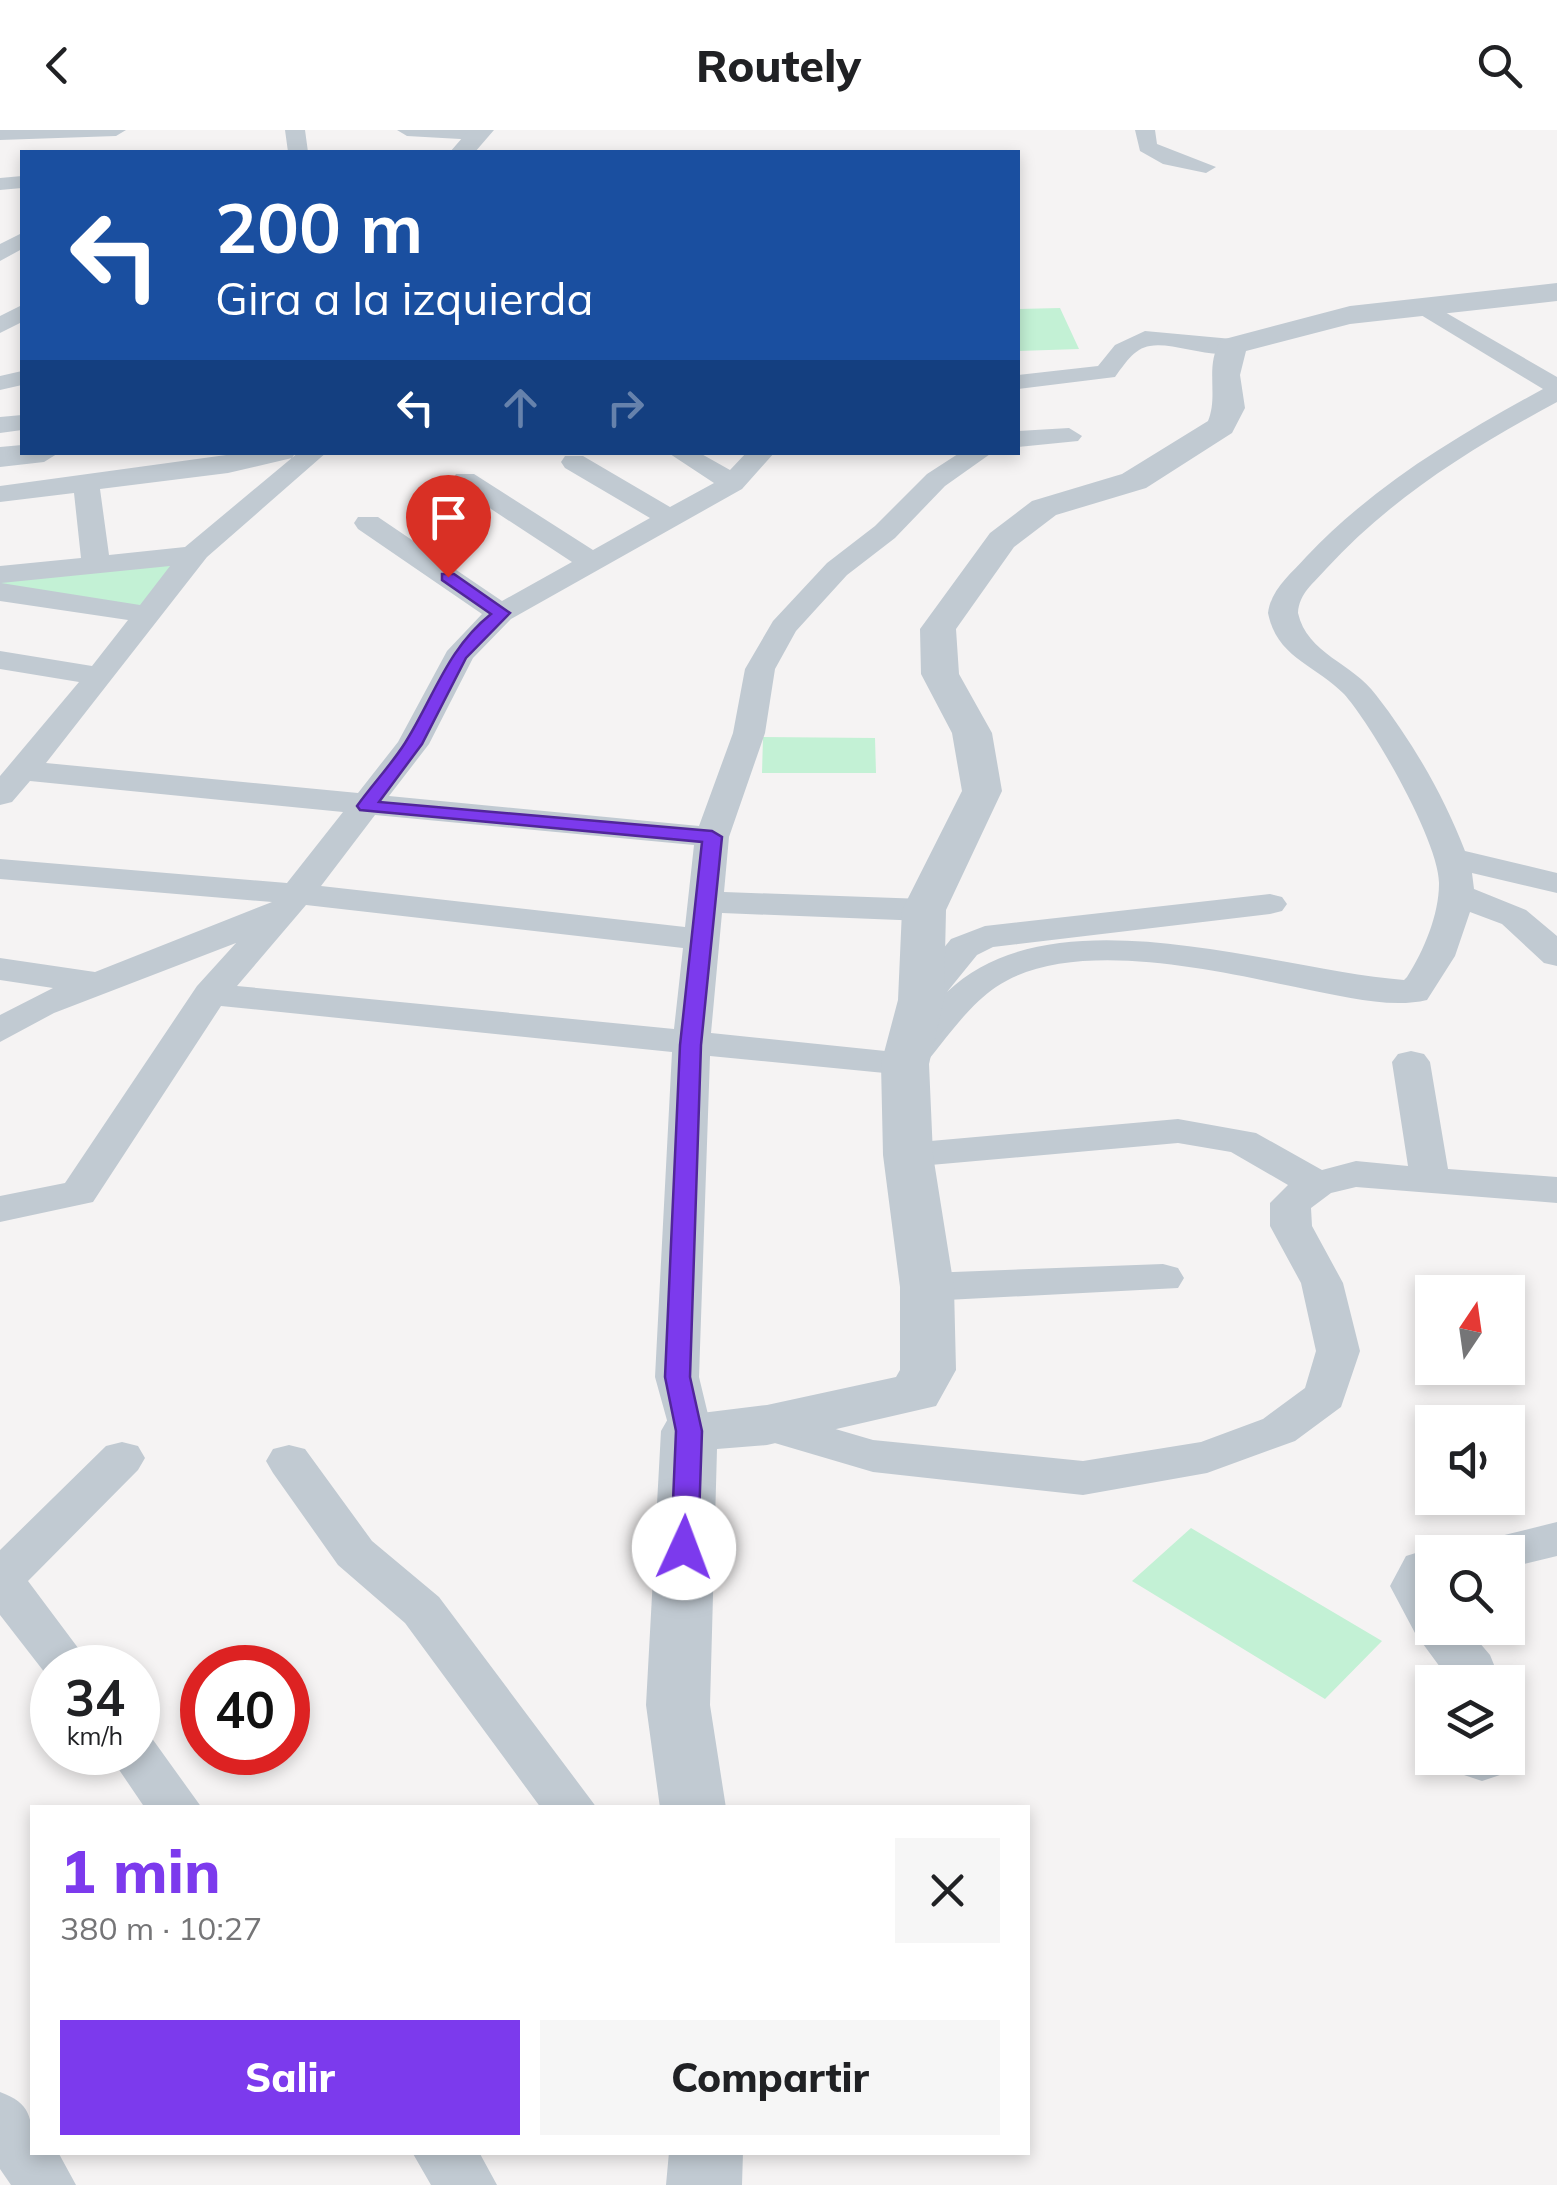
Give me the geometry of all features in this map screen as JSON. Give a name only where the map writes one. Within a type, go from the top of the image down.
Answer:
[{"type":"street","points":[[407,130],[474,139]]},
{"type":"street","points":[[1145,130],[1147,146],[1170,160],[1206,167]]},
{"type":"street","points":[[0,134],[108,138]]},
{"type":"street","points":[[0,152],[108,138]]},
{"type":"street","points":[[1020,382],[1083,378],[1106,372],[1123,350],[1145,338],[1232,346],[1268,332],[1424,307],[1557,292]]},
{"type":"street","points":[[905,1064],[983,979],[1053,953],[1125,948],[1230,960],[1365,991],[1414,992],[1432,974],[1455,894],[1454,858],[1387,734],[1353,687],[1295,646],[1283,612],[1287,596],[1343,531],[1453,448],[1557,390],[1424,307]]},
{"type":"street","points":[[689,1431],[767,1424],[916,1392],[928,1370],[927,1287],[908,1155],[905,1064],[921,1000],[924,910],[982,791],[972,733],[940,674],[938,629],[1002,540],[1044,508],[1134,481],[1221,426],[1228,408],[1225,374],[1232,346]]},
{"type":"street","points":[[1020,439],[1069,436]]},
{"type":"street","points":[[0,494],[86,485],[265,455]]},
{"type":"street","points":[[0,795],[102,677],[194,555],[288,480],[311,455]]},
{"type":"street","points":[[683,455],[732,483]]},
{"type":"street","points":[[0,1209],[79,1193],[210,994],[290,904],[413,744],[458,657],[474,635],[502,613],[732,483],[759,455]]},
{"type":"street","points":[[693,1805],[678,1705],[689,1431],[678,1377],[691,1045],[712,837],[749,734],[760,669],[782,627],[838,569],[885,532],[936,480],[975,455]]},
{"type":"street","points":[[574,462],[669,518]]},
{"type":"street","points":[[465,480],[592,562]]},
{"type":"street","points":[[86,485],[96,565]]},
{"type":"street","points":[[368,523],[502,613]]},
{"type":"street","points":[[0,575],[194,555]]},
{"type":"street","points":[[0,592],[150,615]]},
{"type":"street","points":[[0,660],[102,677]]},
{"type":"street","points":[[0,690],[31,666]]},
{"type":"street","points":[[24,771],[712,837]]},
{"type":"street","points":[[1454,858],[1557,883]]},
{"type":"street","points":[[0,870],[290,904],[704,940]]},
{"type":"street","points":[[1455,894],[1514,917],[1557,955]]},
{"type":"street","points":[[708,902],[924,910]]},
{"type":"street","points":[[0,1030],[41,1006],[290,904]]},
{"type":"street","points":[[921,1000],[964,948],[985,938],[1270,904]]},
{"type":"street","points":[[0,969],[100,984]]},
{"type":"street","points":[[210,994],[905,1064]]},
{"type":"street","points":[[1411,1062],[1430,1179]]},
{"type":"street","points":[[908,1155],[1178,1131],[1242,1142],[1316,1184]]},
{"type":"street","points":[[767,1424],[873,1456],[1083,1478],[1206,1457],[1280,1430],[1325,1396],[1338,1351],[1322,1282],[1291,1226],[1290,1203],[1316,1184],[1356,1174],[1557,1190]]},
{"type":"street","points":[[927,1287],[1163,1278]]},
{"type":"street","points":[[50,1645],[0,1579],[122,1458]]},
{"type":"street","points":[[289,1462],[355,1553],[422,1610],[569,1805]]},
{"type":"street","points":[[1525,1547],[1557,1539]]},
{"type":"street","points":[[1453,1645],[1470,1665]]},
{"type":"street","points":[[151,1775],[174,1805]]},
{"type":"street","points":[[0,2119],[46,2185]]},
{"type":"street","points":[[444,2155],[467,2185]]},
{"type":"street","points":[[704,2185],[706,2155]]},
{"type":"green space","points":[[1060,308],[1079,349],[1020,351],[1020,309]]},
{"type":"green space","points":[[175,565],[141,606],[0,586],[0,578]]},
{"type":"green space","points":[[763,737],[875,738],[876,773],[762,773]]},
{"type":"green space","points":[[1191,1528],[1382,1641],[1325,1699],[1132,1581]]},
{"type":"route","points":[[448,577],[502,613],[474,635],[458,657],[413,744],[366,806],[712,837],[691,1045],[678,1377],[689,1431],[684,1548]]}]
